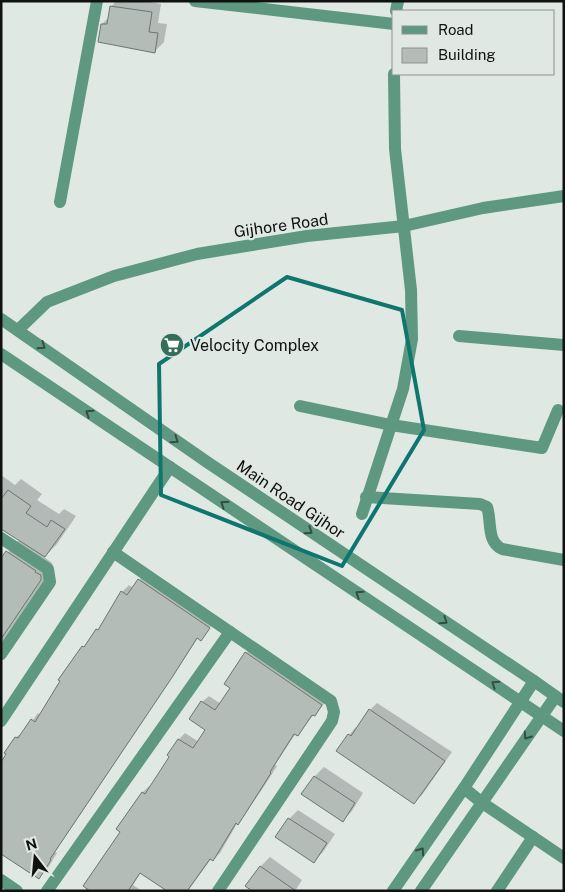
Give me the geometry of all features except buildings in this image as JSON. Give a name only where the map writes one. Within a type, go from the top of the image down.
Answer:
[{"type":"street","points":[[60,202],[97,1]]},
{"type":"street","points":[[194,1],[392,24]]},
{"type":"street","points":[[362,514],[403,389],[412,340],[411,290],[395,149],[394,75]]},
{"type":"street","name":"Gijhore Road","points":[[18,330],[47,302],[114,276],[160,263],[197,254],[289,239],[404,226],[484,208],[564,196]]},
{"type":"street","name":"Main Road Gijhor","points":[[1,319],[207,462],[560,700]]},
{"type":"street","points":[[459,336],[564,345]]},
{"type":"street","points":[[1,354],[564,731]]},
{"type":"street","points":[[300,406],[391,425],[542,448],[558,410]]},
{"type":"street","points":[[1,721],[170,467]]},
{"type":"street","points":[[366,497],[480,504],[487,507],[490,516],[491,535],[496,545],[502,549],[564,560]]},
{"type":"street","points":[[1,538],[48,569],[50,576],[50,582],[1,654]]},
{"type":"street","points":[[114,552],[331,701],[334,712],[332,721],[218,891]]},
{"type":"street","points":[[47,891],[230,632]]},
{"type":"street","points":[[393,891],[464,788],[534,681]]},
{"type":"street","points":[[421,891],[541,716],[560,700]]},
{"type":"street","points":[[464,788],[481,802],[564,858]]},
{"type":"street","points":[[496,891],[533,837]]},
{"type":"street","points":[[1,880],[17,891]]},
{"type":"highlighted area","points":[[287,277],[402,310],[424,430],[342,566],[161,495],[159,364]]},
{"type":"place","name":"Velocity Complex","points":[[172,345]]}]
